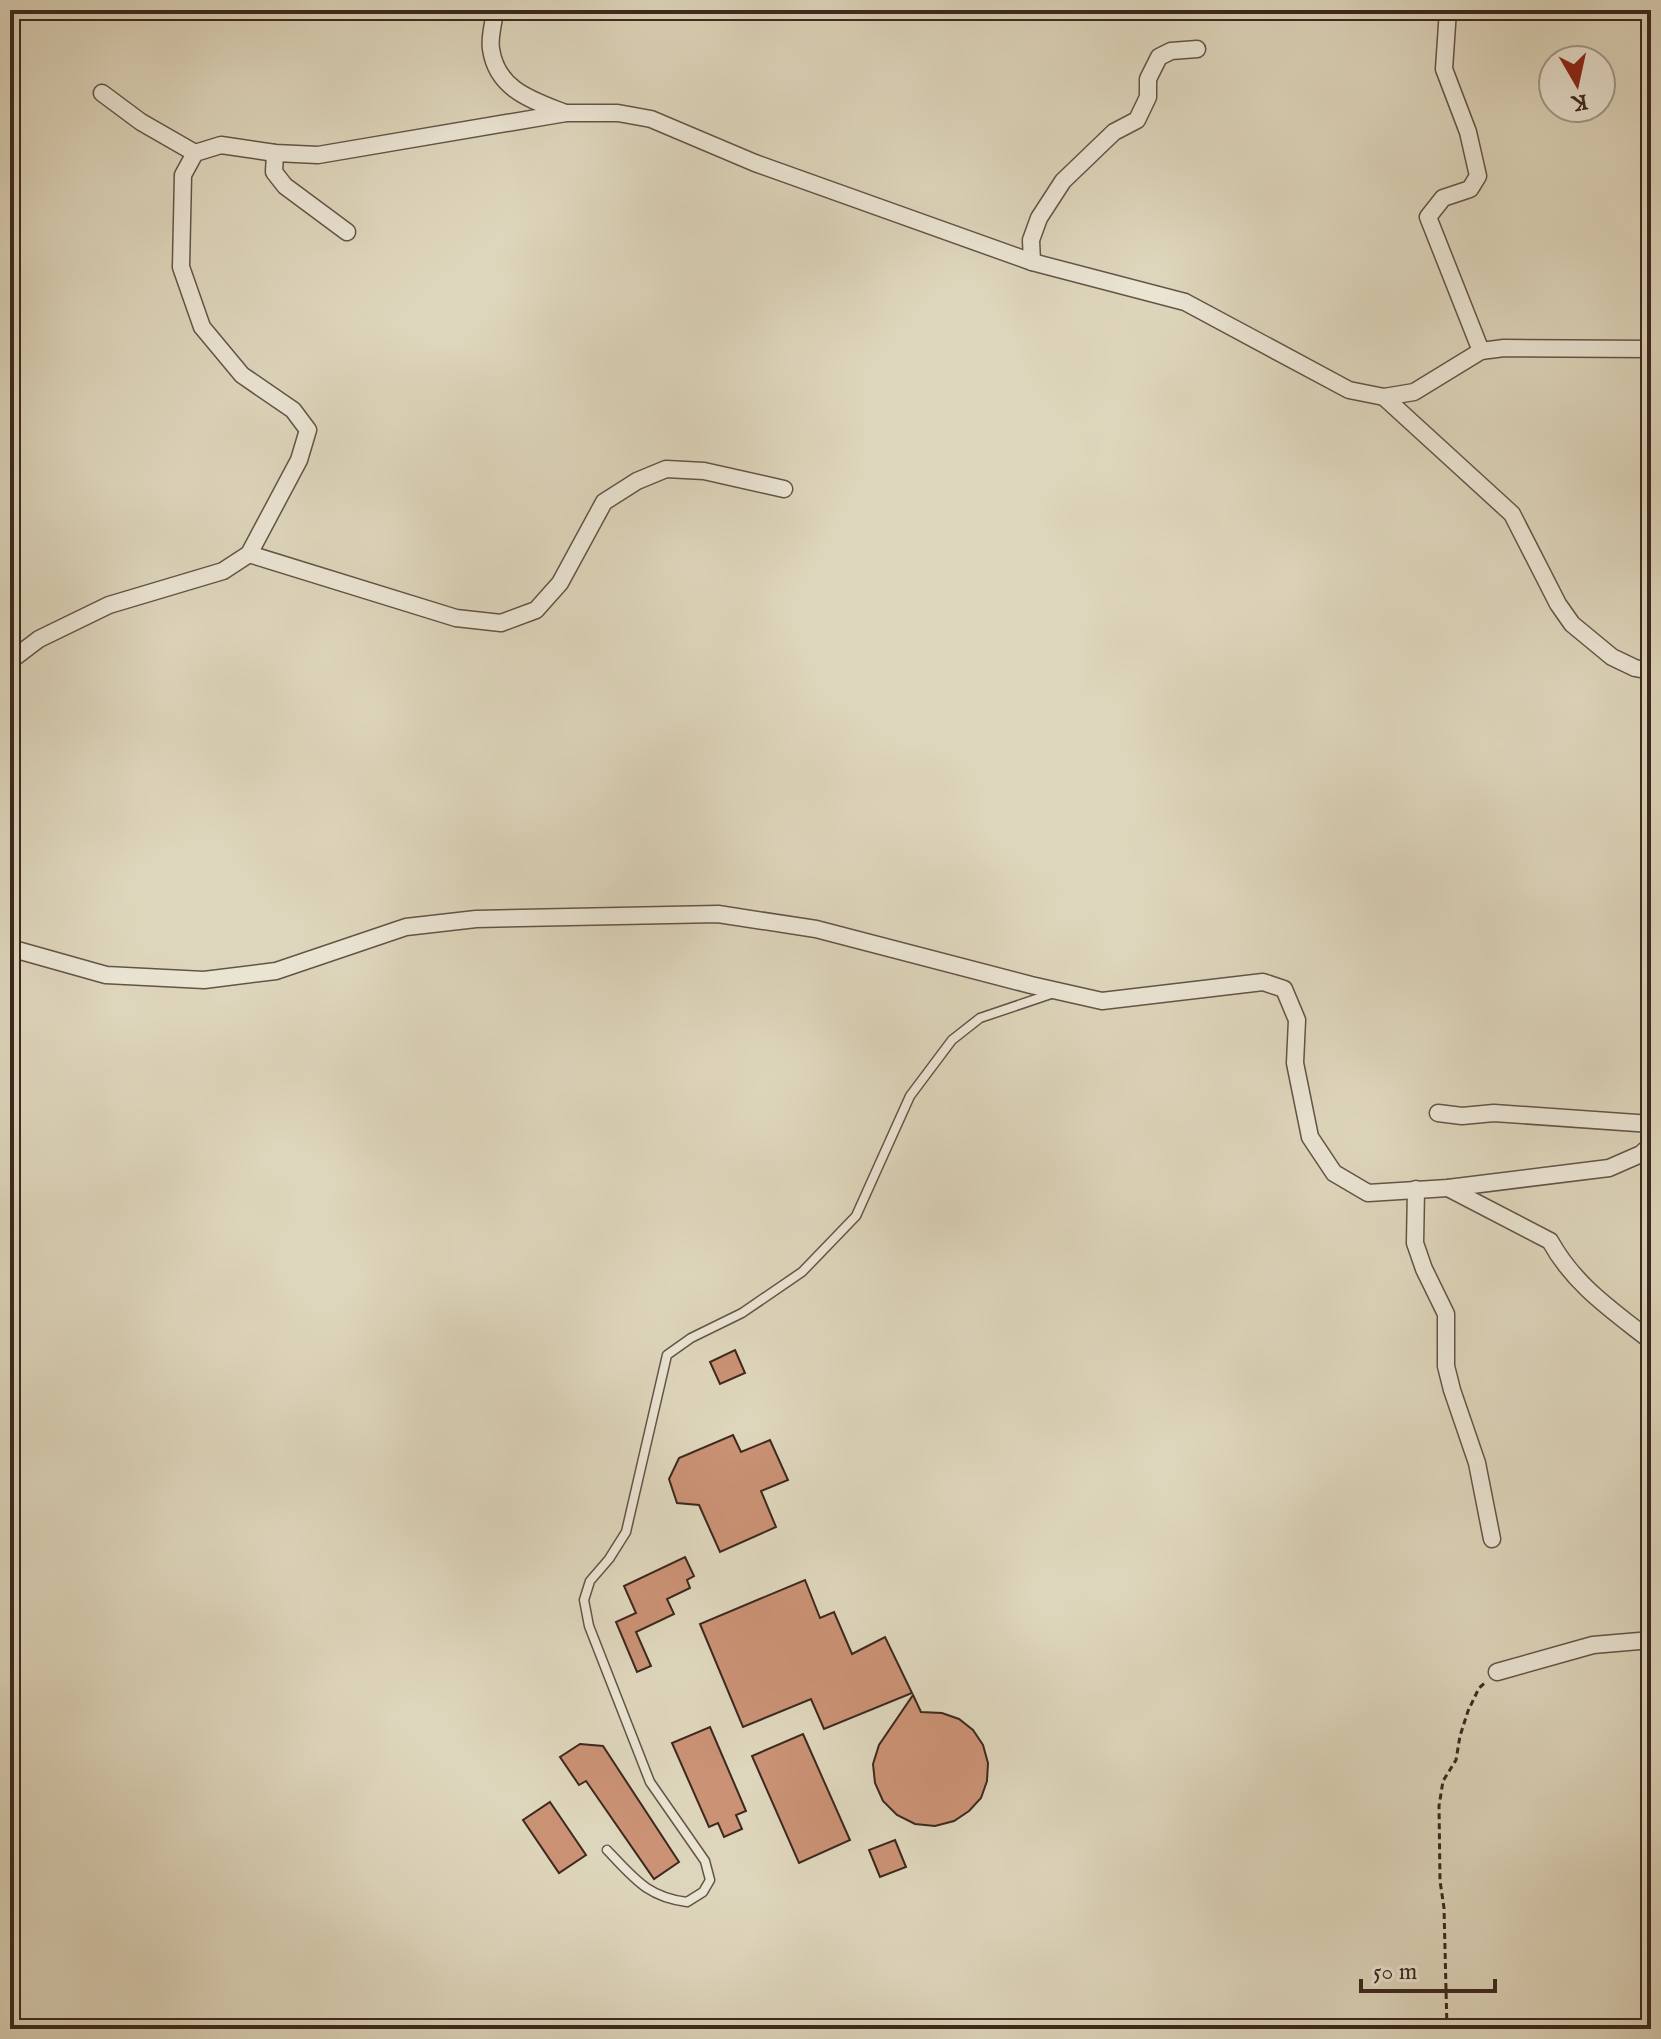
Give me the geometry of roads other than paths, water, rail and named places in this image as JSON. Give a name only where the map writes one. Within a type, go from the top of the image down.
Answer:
[{"type":"street","points":[[495,10],[491,49],[501,75],[518,95],[566,113]]},
{"type":"street","points":[[1448,10],[1444,69],[1468,132],[1478,176],[1470,189],[1443,198],[1428,217],[1481,351]]},
{"type":"street","points":[[1032,262],[1031,240],[1039,218],[1063,181],[1114,132],[1137,120],[1148,97],[1148,79],[1159,57],[1171,51],[1197,49]]},
{"type":"street","points":[[102,93],[141,122],[195,153]]},
{"type":"street","points":[[10,661],[39,639],[109,605],[223,571],[249,554],[299,460],[308,430],[293,410],[242,375],[202,327],[181,267],[183,175],[195,153],[221,145],[275,153],[318,155],[566,113],[618,113],[651,119],[755,163],[1032,262],[1185,302],[1349,390],[1384,397],[1414,392],[1481,351],[1504,348],[1651,349]]},
{"type":"street","points":[[275,153],[274,172],[285,186],[347,232]]},
{"type":"street","points":[[1384,397],[1512,514],[1558,604],[1572,624],[1612,657],[1635,668],[1651,671]]},
{"type":"street","points":[[249,554],[456,618],[501,623],[536,610],[560,583],[604,502],[637,481],[666,469],[704,471],[784,489]]},
{"type":"street","points":[[10,948],[106,975],[204,980],[276,971],[406,927],[476,919],[718,914],[816,929],[1102,1001],[1263,982],[1284,989],[1297,1020],[1295,1063],[1310,1137],[1334,1173],[1368,1193],[1448,1188],[1609,1168],[1641,1154],[1651,1145]]},
{"type":"street","points":[[1438,1113],[1462,1116],[1494,1113],[1651,1124]]},
{"type":"street","points":[[1448,1188],[1550,1241],[1559,1258],[1585,1290],[1651,1341]]},
{"type":"street","points":[[1416,1189],[1415,1243],[1446,1314],[1446,1366],[1477,1463],[1492,1539]]},
{"type":"street","points":[[1497,1672],[1593,1645],[1651,1640]]},
{"type":"lane","points":[[607,1850],[643,1888],[667,1899],[687,1902],[703,1892],[710,1880],[705,1861],[650,1782],[589,1626],[584,1600],[590,1581],[626,1532],[667,1355],[691,1338],[742,1313],[802,1272],[856,1216],[910,1096],[952,1040],[980,1018],[1059,992]]}]
